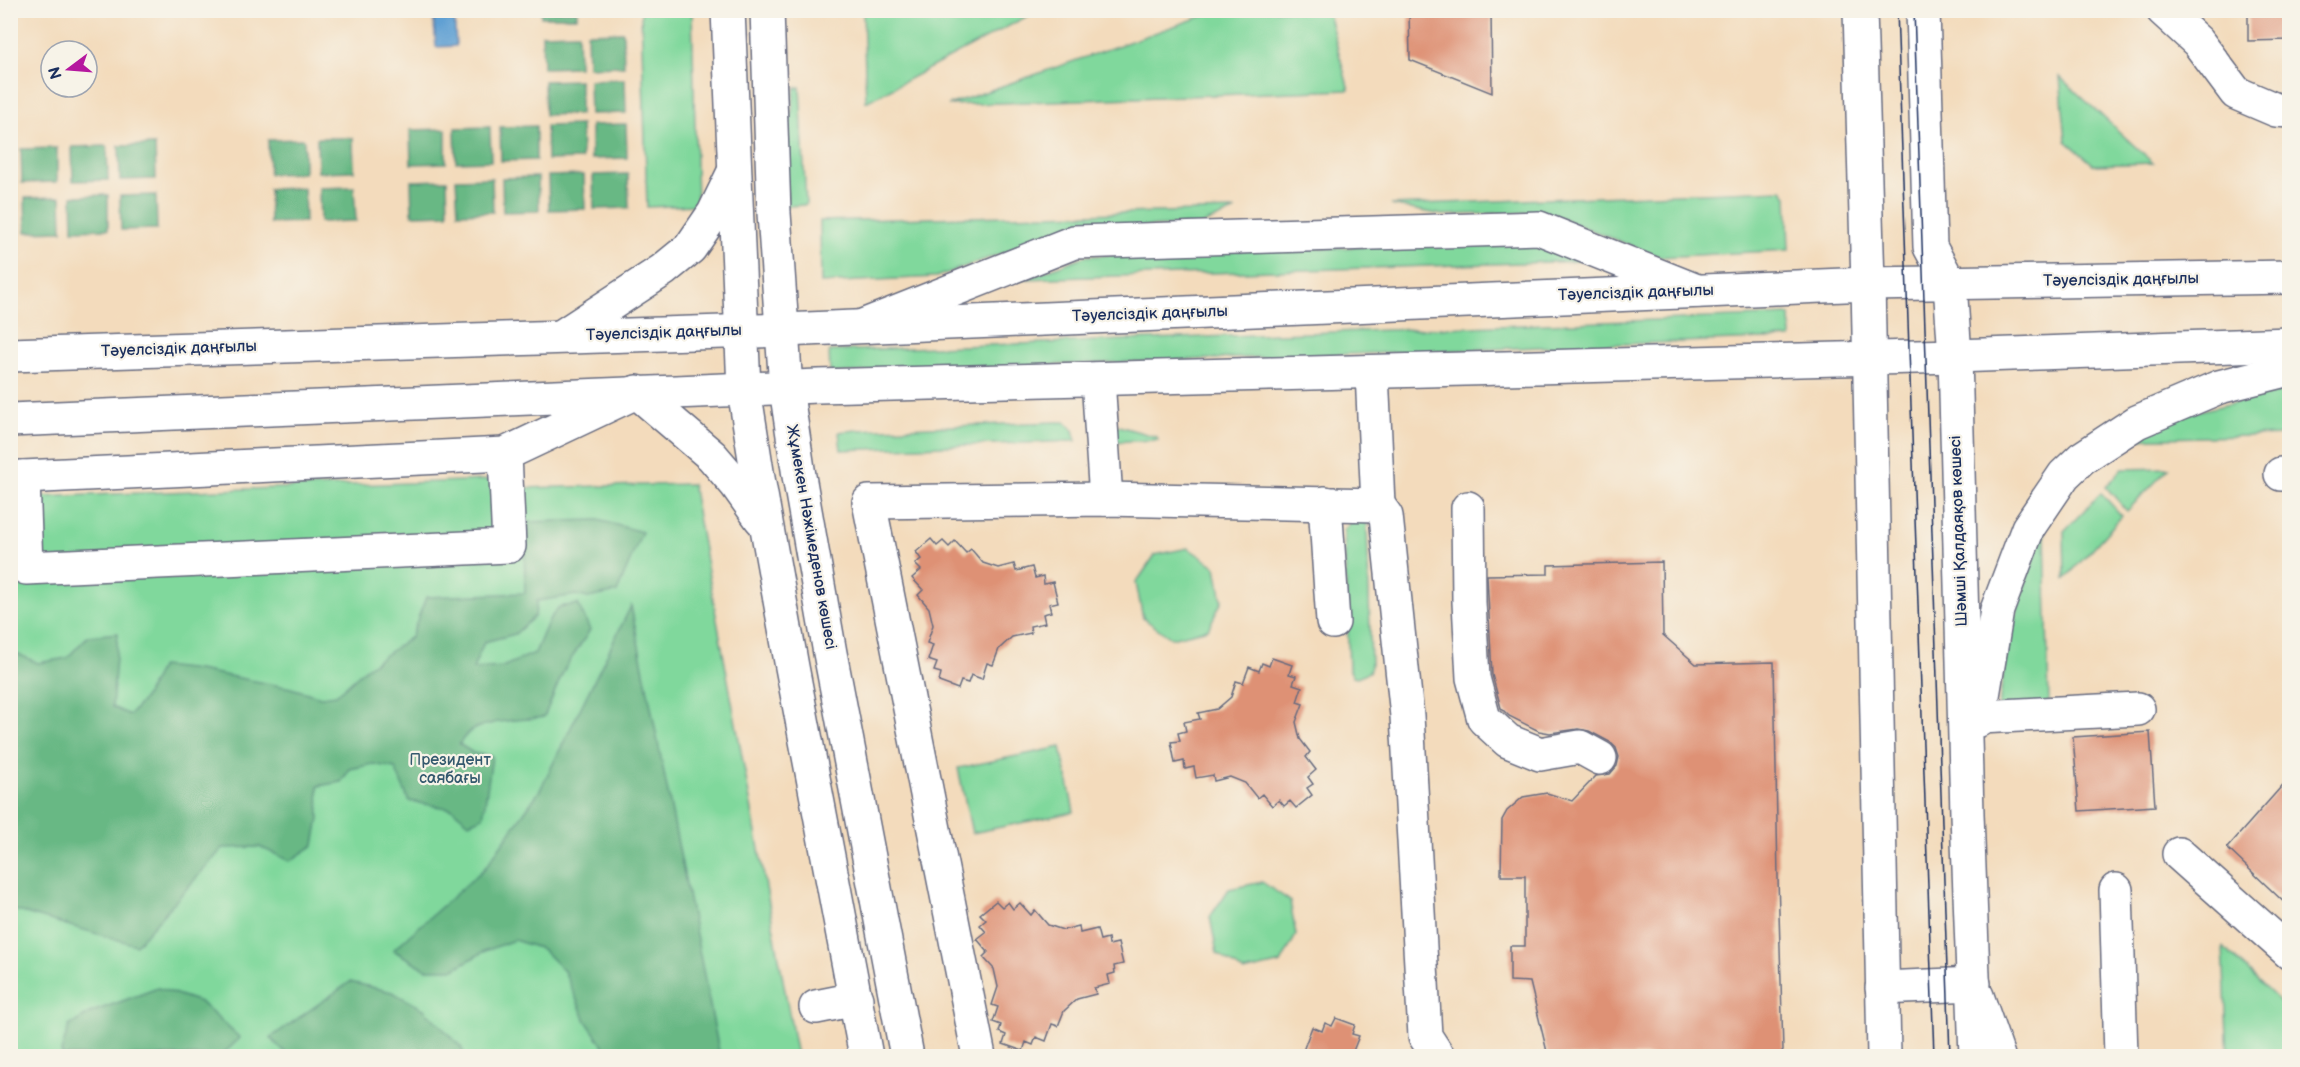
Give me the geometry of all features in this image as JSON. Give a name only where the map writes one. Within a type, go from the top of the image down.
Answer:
[{"type":"main road","points":[[728,10],[744,389],[766,527],[866,1056]]},
{"type":"main road","name":"Жұмекен Нәжімеденов көшесі","points":[[766,10],[774,213],[786,388],[830,653],[905,1046]]},
{"type":"main road","points":[[1860,10],[1871,357],[1884,1056]]},
{"type":"main road","name":"Шәмші Қалдаяқов көшесі","points":[[1923,10],[1930,247],[1950,284],[1955,356],[1976,1056]]},
{"type":"main road","points":[[2163,10],[2198,42],[2236,93],[2276,110],[2289,111]]},
{"type":"main road","points":[[562,336],[663,270],[690,248],[714,213],[734,172]]},
{"type":"main road","points":[[861,326],[1074,242],[1539,228],[1696,291]]},
{"type":"main road","name":"Тәуелсіздік даңғылы","points":[[10,355],[783,330],[1868,284],[2289,277]]},
{"type":"main road","points":[[10,420],[637,392],[1955,356],[2289,344]]},
{"type":"main road","points":[[1967,814],[1997,610],[2028,528],[2064,475],[2082,458],[2137,422],[2219,387],[2289,369]]},
{"type":"main road","points":[[1372,372],[1378,504],[1386,516],[1407,716],[1425,1035],[1438,1056]]},
{"type":"main road","points":[[1098,379],[1106,499]]},
{"type":"main road","points":[[505,454],[509,546],[26,568],[17,478],[505,454],[637,392]]},
{"type":"main road","points":[[637,392],[712,456],[736,484],[766,527]]},
{"type":"main road","points":[[980,1056],[869,502],[1106,499],[1378,504]]},
{"type":"main road","points":[[1325,503],[1333,622]]},
{"type":"main road","points":[[1468,508],[1473,678],[1484,719],[1508,741],[1540,754],[1580,747],[1600,758]]},
{"type":"main road","points":[[1980,717],[2138,709]]},
{"type":"main road","points":[[2179,854],[2289,953]]},
{"type":"main road","points":[[2116,890],[2121,1056]]},
{"type":"main road","points":[[841,922],[855,951],[871,1016],[877,1026],[905,1046]]},
{"type":"main road","points":[[1882,988],[1974,984],[1998,1056]]},
{"type":"main road","points":[[816,1007],[856,999]]},
{"type":"green space","points":[[863,10],[1037,11],[866,102]]},
{"type":"green space","points":[[1220,10],[1321,10],[1328,13],[1349,90],[948,105]]},
{"type":"green space","points":[[541,11],[577,11],[577,17],[541,17]]},
{"type":"green space","points":[[641,11],[692,11],[697,205],[647,207]]},
{"type":"green space","points":[[623,32],[624,66],[588,67],[587,33]]},
{"type":"green space","points":[[578,33],[579,67],[543,68],[542,34]]},
{"type":"green space","points":[[2060,77],[2153,163],[2094,165],[2066,141]]},
{"type":"green space","points":[[625,79],[626,113],[590,114],[589,80]]},
{"type":"green space","points":[[580,80],[580,114],[545,115],[544,81]]},
{"type":"green space","points":[[800,87],[806,205],[787,206],[785,159],[795,88]]},
{"type":"green space","points":[[626,124],[627,158],[591,159],[591,125]]},
{"type":"green space","points":[[581,125],[582,159],[547,160],[546,126]]},
{"type":"green space","points":[[536,126],[536,160],[501,161],[500,127]]},
{"type":"green space","points":[[490,127],[491,161],[456,162],[455,128]]},
{"type":"green space","points":[[446,129],[446,163],[411,164],[410,130]]},
{"type":"green space","points":[[317,138],[353,138],[354,171],[318,172]]},
{"type":"green space","points":[[304,139],[304,173],[269,174],[268,140]]},
{"type":"green space","points":[[155,145],[156,179],[120,180],[119,146]]},
{"type":"green space","points":[[107,146],[108,180],[73,181],[72,147]]},
{"type":"green space","points":[[57,148],[57,182],[22,183],[21,149]]},
{"type":"green space","points":[[628,174],[629,208],[594,209],[593,175]]},
{"type":"green space","points":[[584,175],[585,209],[549,210],[548,176]]},
{"type":"green space","points":[[538,177],[539,211],[503,212],[502,178]]},
{"type":"green space","points":[[492,178],[493,212],[458,213],[456,179]]},
{"type":"green space","points":[[447,180],[448,214],[412,215],[411,181]]},
{"type":"green space","points":[[354,187],[356,221],[320,222],[319,188]]},
{"type":"green space","points":[[304,188],[305,222],[270,223],[269,189]]},
{"type":"green space","points":[[1782,190],[1787,196],[1789,250],[1660,257],[1545,212],[1442,215],[1391,205]]},
{"type":"green space","points":[[108,195],[108,229],[73,230],[72,196]]},
{"type":"green space","points":[[156,195],[157,229],[121,230],[120,196]]},
{"type":"green space","points":[[61,197],[62,231],[26,232],[25,198]]},
{"type":"green space","points":[[1236,210],[1201,225],[1070,229],[936,277],[821,283],[820,221]]},
{"type":"green space","points":[[1536,241],[1583,261],[1025,279],[1085,256]]},
{"type":"green space","points":[[1790,315],[1791,338],[830,373],[829,351]]},
{"type":"green space","points":[[2289,390],[2289,435],[2120,439],[2156,421]]},
{"type":"green space","points":[[1065,422],[1073,430],[1076,441],[841,450],[839,432],[857,430]]},
{"type":"green space","points":[[1112,424],[1157,437],[1158,440],[1109,442]]},
{"type":"green space","points":[[2169,468],[2127,511],[2106,487],[2122,469]]},
{"type":"green space","name":"Президент саябағы","points":[[487,480],[521,488],[692,484],[797,1056],[11,1056],[11,498]]},
{"type":"green space","points":[[2101,493],[2122,516],[2065,579],[2064,531]]},
{"type":"green space","points":[[1363,517],[1367,523],[1371,666],[1369,672],[1357,677],[1353,676],[1349,669],[1344,530],[1355,518]]},
{"type":"green space","points":[[598,520],[642,532],[617,592],[588,598],[576,595],[537,601],[535,616],[515,634],[484,642],[473,669],[502,667],[535,653],[549,620],[559,607],[578,604],[590,630],[564,670],[544,717],[480,726],[470,731],[459,744],[473,753],[492,756],[483,817],[469,823],[452,809],[409,801],[395,768],[373,764],[350,769],[341,782],[318,786],[319,818],[314,845],[290,861],[260,847],[223,848],[136,945],[11,909],[11,651],[38,663],[67,658],[88,636],[118,633],[112,707],[130,715],[145,697],[161,666],[198,670],[291,688],[321,697],[336,695],[365,669],[411,637],[426,597],[525,593],[524,522]]},
{"type":"green space","points":[[2045,531],[2049,706],[1999,707],[2015,618]]},
{"type":"green space","points":[[1188,548],[1216,567],[1222,601],[1208,629],[1171,638],[1143,618],[1136,583],[1155,555]]},
{"type":"green space","points":[[631,606],[720,1056],[610,1056],[586,1021],[564,971],[542,949],[514,940],[485,951],[454,969],[426,969],[393,950],[485,868],[540,790]]},
{"type":"green space","points":[[1061,747],[1074,812],[972,833],[958,768]]},
{"type":"green space","points":[[1262,882],[1290,901],[1296,935],[1281,963],[1244,972],[1217,953],[1210,917],[1229,889]]},
{"type":"green space","points":[[2223,947],[2289,1010],[2289,1056],[2228,1056]]},
{"type":"green space","points":[[350,982],[392,992],[424,1009],[461,1047],[465,1056],[289,1056],[270,1038]]},
{"type":"green space","points":[[158,988],[200,1002],[240,1038],[221,1056],[64,1056],[61,1052],[69,1026],[92,1012]]},
{"type":"water","points":[[433,11],[454,11],[456,46],[436,47]]},
{"type":"building","points":[[1409,10],[1491,10],[1492,93],[1410,60]]},
{"type":"building","points":[[2248,10],[2289,10],[2289,40],[2248,41]]},
{"type":"building","points":[[931,539],[937,546],[943,541],[949,547],[955,541],[966,553],[971,549],[983,563],[998,568],[1014,564],[1016,571],[1032,567],[1035,578],[1043,576],[1044,584],[1053,582],[1058,602],[1049,604],[1051,612],[1043,614],[1045,623],[1030,626],[1031,633],[1012,637],[999,649],[993,665],[987,663],[982,679],[971,675],[968,683],[961,681],[958,689],[939,682],[941,673],[934,671],[937,663],[928,660],[933,645],[927,643],[933,625],[929,608],[918,595],[923,590],[912,578],[921,570],[915,564],[921,559],[916,552]]},
{"type":"building","points":[[1662,562],[1663,635],[1696,664],[1774,662],[1783,1050],[1778,1056],[1548,1056],[1530,982],[1510,981],[1510,946],[1525,946],[1525,876],[1501,876],[1502,820],[1507,811],[1523,797],[1547,793],[1572,801],[1596,776],[1610,774],[1617,766],[1619,757],[1616,748],[1610,742],[1589,731],[1578,729],[1550,733],[1539,731],[1509,716],[1501,708],[1492,675],[1487,575],[1548,574],[1548,565]]},
{"type":"building","points":[[1272,658],[1292,665],[1289,674],[1296,676],[1293,684],[1302,687],[1297,702],[1303,704],[1296,722],[1300,739],[1310,752],[1306,757],[1316,770],[1308,777],[1313,784],[1307,788],[1312,795],[1296,808],[1290,801],[1284,806],[1279,800],[1272,806],[1262,794],[1257,798],[1245,783],[1230,777],[1214,781],[1213,775],[1196,778],[1194,767],[1185,769],[1184,761],[1175,763],[1171,742],[1180,741],[1178,733],[1186,731],[1184,722],[1200,719],[1198,713],[1217,709],[1231,697],[1236,681],[1243,683],[1249,667],[1259,671],[1262,663],[1269,666]]},
{"type":"building","points":[[2150,732],[2155,806],[2079,811],[2073,737]]},
{"type":"building","points":[[2289,778],[2289,907],[2227,848]]},
{"type":"building","points":[[996,901],[1002,907],[1008,902],[1013,909],[1020,903],[1031,915],[1035,910],[1048,925],[1063,930],[1079,926],[1080,933],[1097,929],[1100,940],[1108,938],[1109,945],[1118,943],[1123,964],[1114,966],[1115,973],[1108,975],[1110,984],[1094,988],[1096,994],[1077,999],[1064,1011],[1058,1026],[1052,1024],[1046,1041],[1036,1037],[1033,1045],[1026,1042],[1023,1051],[1003,1044],[1006,1035],[999,1032],[1001,1025],[993,1022],[998,1007],[992,1005],[998,987],[994,969],[983,957],[988,952],[977,939],[986,932],[980,925],[986,920],[980,914]]},
{"type":"building","points":[[1336,1018],[1355,1025],[1352,1034],[1359,1036],[1351,1056],[1301,1056],[1312,1027],[1322,1031],[1325,1023],[1332,1026]]},
{"type":"tram line","points":[[1897,10],[1934,1056]]},
{"type":"tram line","points":[[1914,10],[1950,1056]]}]
